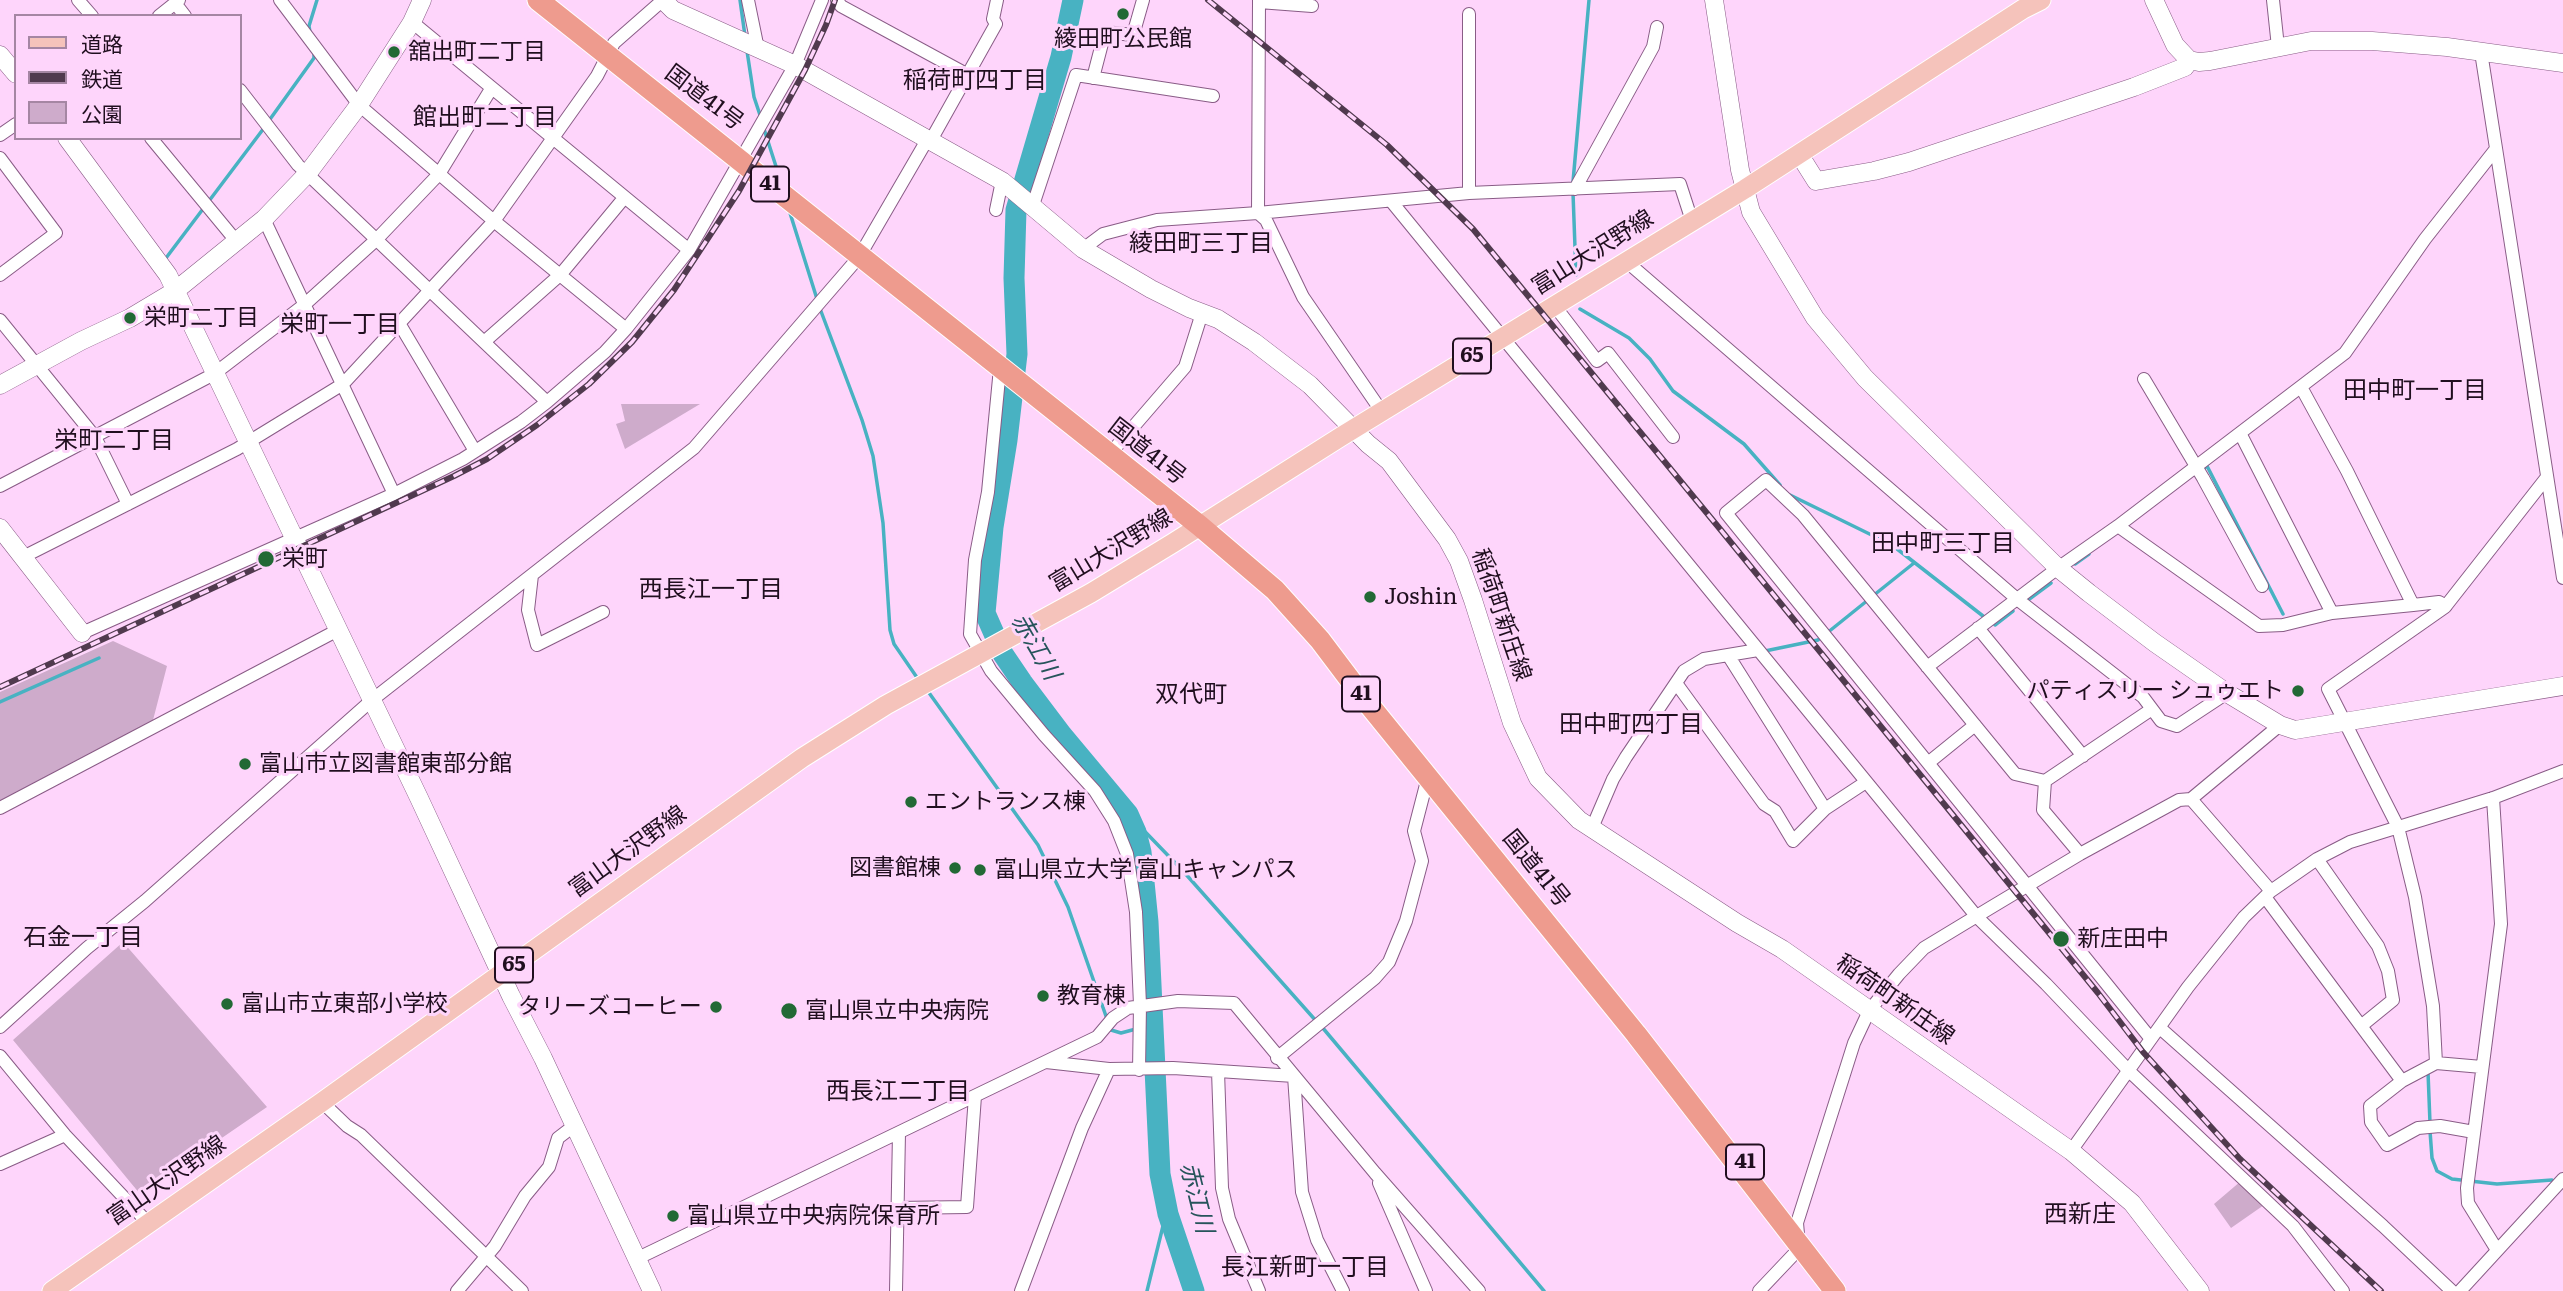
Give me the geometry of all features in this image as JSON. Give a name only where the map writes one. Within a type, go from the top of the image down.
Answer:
[{"type":"highway","name":"国道41号","points":[[538,0],[1200,526],[1284,600],[1320,640],[1636,1034],[1835,1291]]},
{"type":"highway","name":"国道41号","points":[[1636,1034],[1852,1291]]},
{"type":"main road","name":"富山大沢野線","points":[[52,1291],[322,1102],[802,758],[886,705],[1091,593],[1745,189],[2041,0]]},
{"type":"street","points":[[78,0],[90,14]]},
{"type":"street","points":[[280,0],[359,105],[494,221],[626,329]]},
{"type":"street","points":[[0,385],[130,318],[175,291],[264,219],[308,173],[359,105],[412,22],[422,0]]},
{"type":"street","points":[[23,557],[247,442],[343,384],[494,221],[597,76],[614,43],[663,0]]},
{"type":"street","name":"稲荷町新庄線","points":[[663,0],[673,10],[795,65],[1002,181],[1083,249],[1150,289],[1218,319],[1254,342],[1310,385],[1388,461],[1447,539],[1459,561],[1473,600],[1512,723],[1538,778],[1579,820],[1737,923],[1782,949],[2071,1151],[2132,1203],[2200,1291]]},
{"type":"street","points":[[748,0],[758,49]]},
{"type":"street","points":[[0,528],[82,633],[394,494],[475,451],[521,422],[605,352],[689,250],[795,65],[822,0]]},
{"type":"street","points":[[837,0],[841,6],[968,75]]},
{"type":"street","points":[[1,1026],[372,700],[694,448],[859,257],[996,24],[993,19],[997,0]]},
{"type":"street","points":[[1093,78],[1105,32],[1133,35],[1143,0]]},
{"type":"street","points":[[1714,0],[1751,212],[1815,318],[1841,353],[2058,568],[2155,643],[2227,693],[2280,725],[2295,730],[2563,686]]},
{"type":"street","points":[[2154,0],[2175,45],[2189,60],[2199,62],[2311,41],[2372,41],[2447,47],[2563,63]]},
{"type":"street","points":[[2273,0],[2278,47]]},
{"type":"street","points":[[161,14],[177,1]]},
{"type":"street","points":[[1312,6],[1259,1],[1258,213],[1266,220],[1303,298],[1382,412]]},
{"type":"street","points":[[1469,14],[1469,193]]},
{"type":"street","points":[[412,22],[689,250]]},
{"type":"street","points":[[1575,189],[1653,47],[1657,27]]},
{"type":"street","points":[[2481,52],[2563,578]]},
{"type":"street","points":[[0,55],[14,72]]},
{"type":"street","points":[[1799,154],[1816,181],[1874,171],[2134,87],[2185,67],[2189,60]]},
{"type":"street","points":[[1032,208],[1076,75],[1213,96]]},
{"type":"street","points":[[0,486],[214,374],[304,305],[376,239],[439,174],[491,89]]},
{"type":"street","points":[[242,93],[286,152],[547,402]]},
{"type":"street","points":[[68,140],[160,264],[175,291],[652,1291]]},
{"type":"street","points":[[153,140],[237,242]]},
{"type":"street","points":[[1927,667],[2346,353],[2425,239],[2496,150]]},
{"type":"street","points":[[0,158],[56,233],[0,275]]},
{"type":"street","points":[[996,210],[1002,181]]},
{"type":"street","points":[[1083,249],[1103,234],[1157,220],[1469,193],[1680,184],[1692,221]]},
{"type":"street","points":[[484,342],[561,274],[624,198]]},
{"type":"street","points":[[1391,201],[1977,917],[2129,1071],[2293,1226],[2343,1291]]},
{"type":"street","points":[[264,219],[394,494]]},
{"type":"street","points":[[1626,261],[2017,599],[2143,697],[2161,721],[2177,726],[2227,693]]},
{"type":"street","points":[[1554,305],[1597,361],[1608,353],[1674,437]]},
{"type":"street","points":[[1109,455],[1185,367],[1202,313]]},
{"type":"street","points":[[0,320],[95,437],[128,504]]},
{"type":"street","points":[[400,323],[475,451]]},
{"type":"street","points":[[1001,369],[988,492],[975,560],[971,634],[991,671],[1094,791],[1114,821],[1127,854],[1133,889],[1140,1005],[1139,1070]]},
{"type":"street","points":[[2144,379],[2262,586]]},
{"type":"street","points":[[2301,387],[2347,471],[2413,605]]},
{"type":"street","points":[[2240,433],[2332,613]]},
{"type":"street","points":[[2436,1063],[2433,1006],[2415,897],[2398,827],[2328,689],[2446,606],[2547,477]]},
{"type":"street","points":[[2151,1040],[1726,513],[1766,480],[1803,515],[2015,774],[2045,781],[2152,709]]},
{"type":"street","points":[[2118,526],[2259,626],[2283,625],[2332,613],[2438,603],[2446,606]]},
{"type":"street","points":[[532,575],[528,610],[537,645],[603,612]]},
{"type":"street","points":[[1978,628],[2083,755]]},
{"type":"street","points":[[0,808],[338,630]]},
{"type":"street","points":[[1592,828],[1620,768],[1684,671],[1704,659],[1758,650]]},
{"type":"street","points":[[1728,655],[1825,808]]},
{"type":"street","points":[[1676,683],[1764,804],[1775,811],[1793,841],[1825,808],[1867,782]]},
{"type":"street","points":[[1928,763],[1975,725]]},
{"type":"street","points":[[1759,1291],[1799,1245],[1797,1223],[1854,1044],[1869,1011],[1924,948],[2080,854],[2179,800],[2191,799],[2280,725]]},
{"type":"street","points":[[2071,1151],[2216,951],[2268,894],[2317,859],[2350,842],[2493,798],[2563,771]]},
{"type":"street","points":[[1277,1058],[1376,978],[1389,962],[1406,921],[1422,861],[1414,831],[1428,777]]},
{"type":"street","points":[[2045,781],[2043,810],[2080,854]]},
{"type":"street","points":[[2493,798],[2501,924],[2467,1188],[2468,1203],[2497,1250]]},
{"type":"street","points":[[2191,799],[2268,894],[2402,1081]]},
{"type":"street","points":[[2317,859],[2378,946],[2388,971],[2393,1000],[2361,1026]]},
{"type":"street","points":[[636,1259],[1097,1037],[1113,1018],[1128,1008],[1178,1001],[1234,1003],[1277,1058],[1479,1291]]},
{"type":"street","points":[[2160,1028],[2383,1226],[2452,1291]]},
{"type":"street","points":[[0,1056],[65,1135],[149,1224]]},
{"type":"street","points":[[1046,1062],[1109,1069],[1173,1068],[1294,1076]]},
{"type":"street","points":[[2474,1132],[2440,1126],[2418,1128],[2388,1145],[2371,1122],[2370,1106],[2402,1081],[2436,1063],[2482,1067]]},
{"type":"street","points":[[1021,1291],[1082,1128],[1109,1069]]},
{"type":"street","points":[[1218,1071],[1222,1188],[1229,1219],[1259,1291]]},
{"type":"street","points":[[1294,1076],[1302,1192],[1317,1240],[1343,1291]]},
{"type":"street","points":[[897,1208],[967,1207],[975,1097]]},
{"type":"street","points":[[322,1102],[346,1126],[361,1135],[522,1291]]},
{"type":"street","points":[[457,1291],[495,1246],[525,1196],[549,1167],[558,1138],[575,1125]]},
{"type":"street","points":[[896,1291],[899,1133]]},
{"type":"street","points":[[0,1164],[65,1135]]},
{"type":"street","points":[[1375,1173],[1426,1291]]},
{"type":"street","points":[[2460,1291],[2563,1179]]},
{"type":"green space","points":[[621,404],[700,404],[625,449],[616,424],[625,421]]},
{"type":"green space","points":[[113,641],[167,666],[152,724],[0,802],[0,692]]},
{"type":"green space","points":[[123,942],[267,1107],[140,1194],[13,1040]]},
{"type":"green space","points":[[2241,1181],[2264,1205],[2231,1228],[2214,1204]]},
{"type":"waterway","points":[[310,32],[309,26],[317,0]]},
{"type":"waterway","points":[[740,0],[745,36]]},
{"type":"waterway","name":"赤江川","points":[[1073,0],[1061,57],[1016,210],[1014,278],[1017,354],[993,527],[985,613],[1003,654],[1022,682],[1128,814],[1136,832],[1141,852],[1148,922],[1160,1174],[1168,1214],[1194,1291]]},
{"type":"waterway","points":[[1573,182],[1589,0]]},
{"type":"waterway","points":[[747,51],[754,97],[761,118]]},
{"type":"waterway","points":[[268,122],[314,58],[314,54]]},
{"type":"waterway","points":[[166,258],[264,128]]},
{"type":"waterway","points":[[764,129],[781,182]]},
{"type":"waterway","points":[[1573,193],[1576,275]]},
{"type":"waterway","points":[[790,213],[817,299]]},
{"type":"waterway","points":[[819,306],[873,456],[883,523],[890,630],[894,644],[918,679]]},
{"type":"waterway","points":[[1580,309],[1629,338],[1650,359],[1673,391],[1744,444],[1780,485]]},
{"type":"waterway","points":[[2204,468],[2207,466],[2283,614]]},
{"type":"waterway","points":[[1790,495],[1892,545],[1983,616]]},
{"type":"waterway","points":[[2075,564],[2089,554]]},
{"type":"waterway","points":[[1874,595],[1914,563]]},
{"type":"waterway","points":[[2028,600],[2051,583]]},
{"type":"waterway","points":[[1827,633],[1868,600]]},
{"type":"waterway","points":[[1995,625],[2013,611]]},
{"type":"waterway","points":[[1765,651],[1818,640],[1821,637]]},
{"type":"waterway","points":[[0,702],[99,658]]},
{"type":"waterway","points":[[927,690],[1038,845],[1068,907],[1107,1019]]},
{"type":"waterway","points":[[1128,814],[1183,871],[1317,1022]]},
{"type":"waterway","points":[[1109,1026],[1111,1030],[1121,1033],[1136,1029]]},
{"type":"waterway","points":[[1322,1027],[1544,1291]]},
{"type":"waterway","points":[[2428,1072],[2430,1123]]},
{"type":"waterway","points":[[2430,1131],[2432,1158],[2437,1171],[2452,1179],[2497,1184],[2552,1180]]},
{"type":"waterway","points":[[1147,1291],[1168,1214]]},
{"type":"railway","points":[[0,687],[454,476],[487,459],[537,425],[589,384],[632,342],[674,290],[739,191],[805,70],[835,0]]},
{"type":"railway","points":[[1208,0],[1387,145],[1473,229],[2098,993],[2143,1052],[2240,1159],[2381,1291]]},
{"type":"place","name":"綾田町公民館","points":[[1123,14]]},
{"type":"place","name":"舘出町二丁目","points":[[394,52]]},
{"type":"place","name":"栄町二丁目","points":[[130,318]]},
{"type":"place","name":"栄町","points":[[266,559]]},
{"type":"place","name":"Joshin","points":[[1370,597]]},
{"type":"place","name":"パティスリー シュゥエト","points":[[2298,691]]},
{"type":"place","name":"富山市立図書館東部分館","points":[[245,764]]},
{"type":"place","name":"エントランス棟","points":[[911,802]]},
{"type":"place","name":"図書館棟","points":[[955,868]]},
{"type":"place","name":"富山県立大学 富山キャンパス","points":[[980,870]]},
{"type":"place","name":"新庄田中","points":[[2061,939]]},
{"type":"place","name":"教育棟","points":[[1043,996]]},
{"type":"place","name":"富山市立東部小学校","points":[[227,1004]]},
{"type":"place","name":"タリーズコーヒー","points":[[716,1007]]},
{"type":"place","name":"富山県立中央病院","points":[[789,1011]]},
{"type":"place","name":"富山県立中央病院保育所","points":[[673,1216]]},
{"type":"district","name":"稲荷町四丁目","points":[[975,81]]},
{"type":"district","name":"館出町二丁目","points":[[485,118]]},
{"type":"district","name":"綾田町三丁目","points":[[1201,244]]},
{"type":"district","name":"栄町一丁目","points":[[340,325]]},
{"type":"district","name":"田中町一丁目","points":[[2415,391]]},
{"type":"district","name":"栄町二丁目","points":[[114,441]]},
{"type":"district","name":"田中町三丁目","points":[[1943,544]]},
{"type":"district","name":"西長江一丁目","points":[[711,590]]},
{"type":"district","name":"双代町","points":[[1191,695]]},
{"type":"district","name":"田中町四丁目","points":[[1631,725]]},
{"type":"district","name":"石金一丁目","points":[[83,938]]},
{"type":"district","name":"西長江二丁目","points":[[898,1092]]},
{"type":"district","name":"西新庄","points":[[2080,1215]]},
{"type":"district","name":"長江新町一丁目","points":[[1305,1268]]}]
